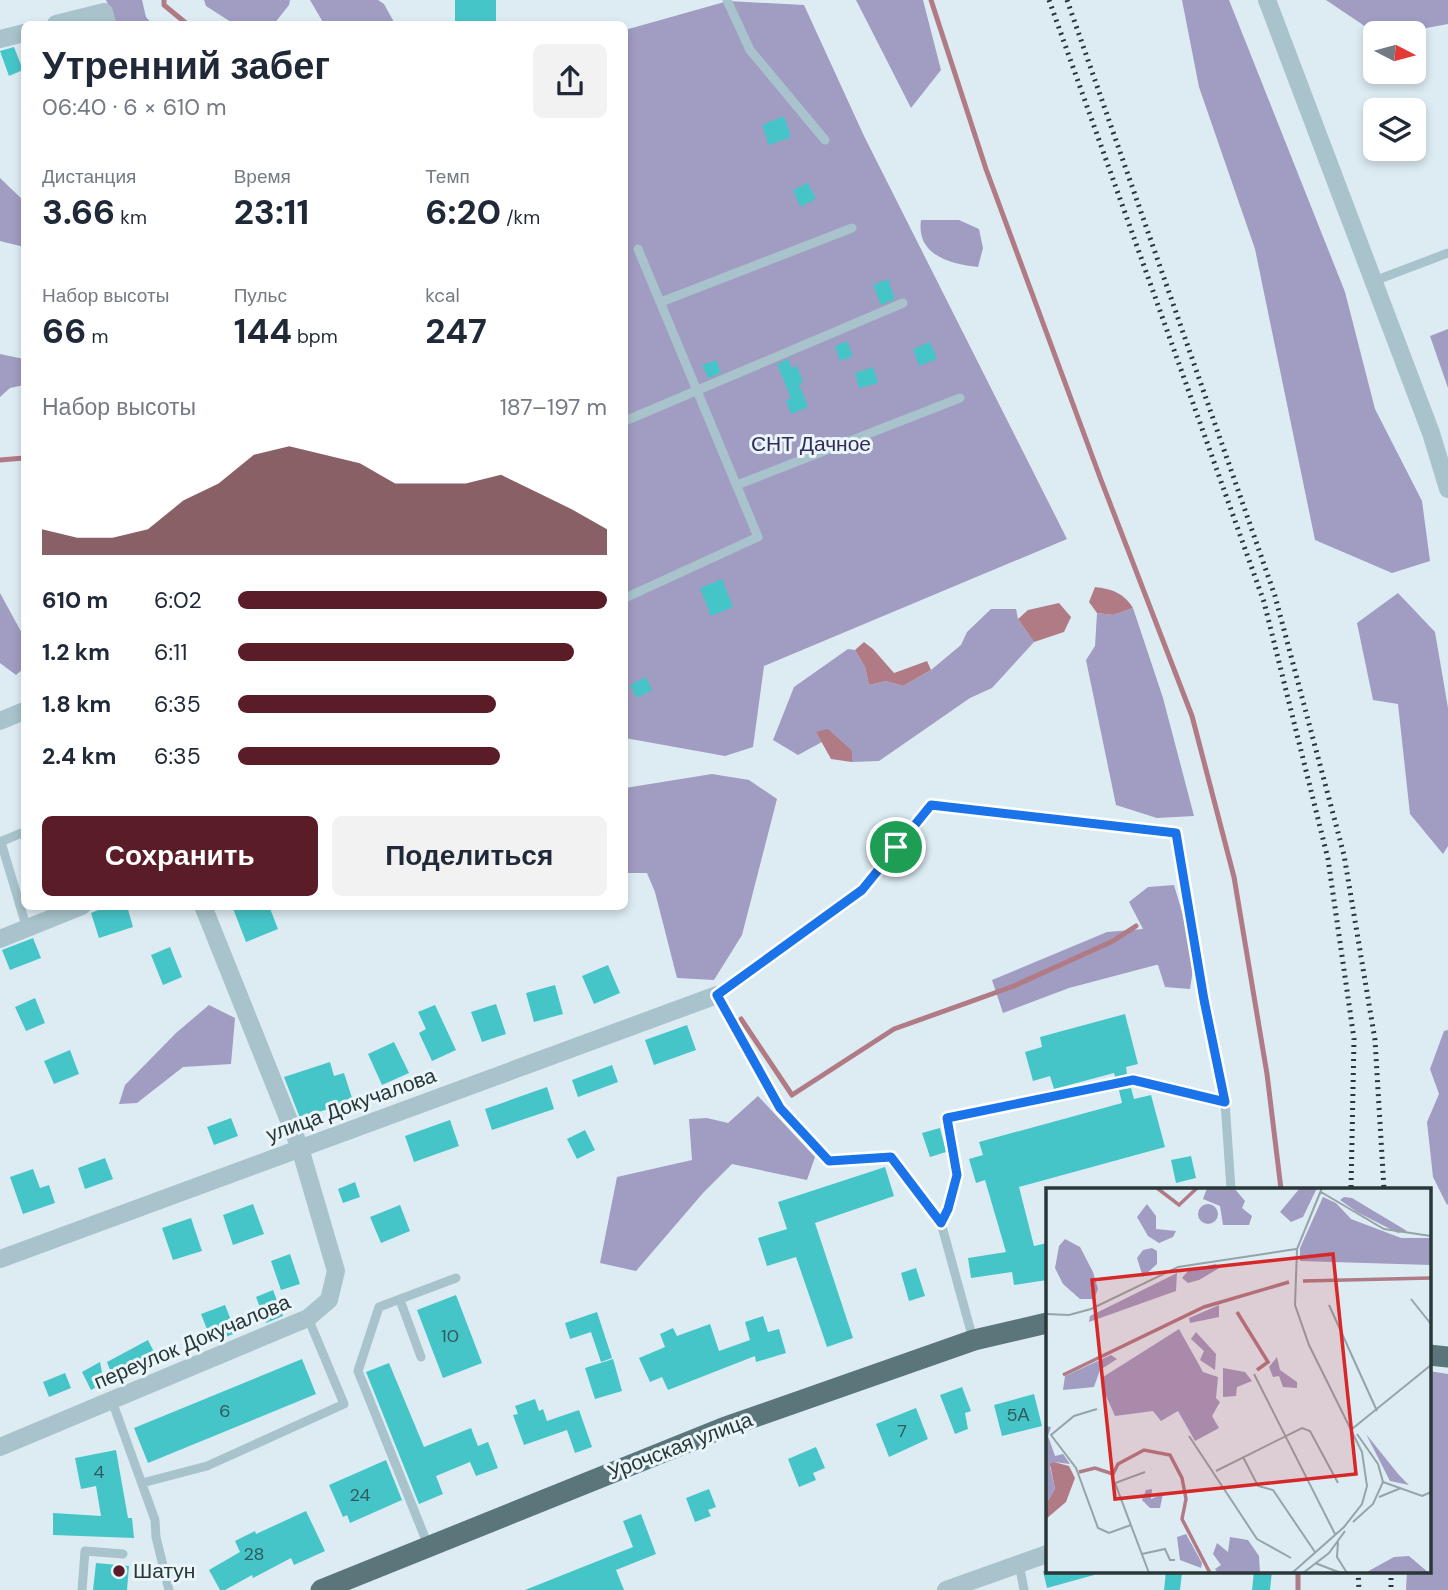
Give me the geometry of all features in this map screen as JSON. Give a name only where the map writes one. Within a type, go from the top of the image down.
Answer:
[{"type":"main road","name":"Урочская улица","points":[[321,1590],[723,1428],[974,1340],[1046,1323]]},
{"type":"main road","points":[[1430,1355],[1448,1357]]},
{"type":"street","points":[[1267,0],[1431,433],[1448,489]]},
{"type":"street","points":[[81,21],[106,18]]},
{"type":"street","points":[[0,39],[21,34]]},
{"type":"street","points":[[0,721],[21,712]]},
{"type":"street","points":[[0,939],[72,910]]},
{"type":"street","name":"переулок Докучалова","points":[[0,1447],[308,1318],[329,1300],[336,1271],[300,1148],[205,910]]},
{"type":"street","name":"улица Докучалова","points":[[0,1259],[717,995]]},
{"type":"street","points":[[946,1590],[1046,1554]]},
{"type":"lane","points":[[727,0],[750,50],[825,140]]},
{"type":"lane","points":[[661,302],[852,228]]},
{"type":"lane","points":[[628,597],[758,537],[638,249]]},
{"type":"lane","points":[[1374,281],[1448,253]]},
{"type":"lane","points":[[628,420],[903,303]]},
{"type":"lane","points":[[737,485],[960,398]]},
{"type":"lane","points":[[21,833],[0,842],[21,910]]},
{"type":"lane","points":[[21,910],[27,929]]},
{"type":"lane","points":[[717,995],[780,1108],[829,1161],[891,1157],[941,1223],[974,1340]]},
{"type":"lane","points":[[941,1223],[948,1209],[957,1175],[947,1118],[1133,1080],[1225,1102],[1231,1188]]},
{"type":"lane","points":[[428,1545],[358,1371],[379,1307],[456,1278]]},
{"type":"lane","points":[[400,1300],[421,1357]]},
{"type":"lane","points":[[142,1483],[207,1466],[344,1404],[308,1318]]},
{"type":"lane","points":[[112,1401],[155,1520],[156,1537],[169,1590]]},
{"type":"lane","points":[[82,1590],[85,1551],[123,1554]]},
{"type":"lane","points":[[1019,1563],[1024,1590]]},
{"type":"path","points":[[717,995],[862,890],[931,805],[1176,833],[1204,1000],[1225,1102]]},
{"type":"green space","points":[[106,0],[142,0],[149,21],[116,21]]},
{"type":"green space","points":[[204,0],[290,0],[276,21],[229,21],[206,6]]},
{"type":"green space","points":[[310,0],[378,0],[384,4],[393,21],[322,21]]},
{"type":"green space","points":[[856,0],[923,0],[941,70],[911,108]]},
{"type":"green space","points":[[1182,0],[1229,0],[1345,292],[1375,409],[1422,501],[1430,561],[1392,573],[1315,540],[1255,249],[1199,87]]},
{"type":"green space","points":[[1326,0],[1448,0],[1448,24],[1426,28],[1426,21],[1363,21],[1363,25]]},
{"type":"green space","name":"СНТ Дачное","points":[[728,1],[804,5],[864,136],[1067,539],[764,666],[753,747],[725,756],[628,739],[628,29]]},
{"type":"green space","points":[[0,178],[21,198],[21,246],[0,241]]},
{"type":"green space","points":[[921,220],[959,220],[979,229],[983,248],[978,267],[937,256],[924,242]]},
{"type":"green space","points":[[1448,329],[1448,388],[1430,336]]},
{"type":"green space","points":[[0,354],[21,358],[21,386],[10,388],[0,397]]},
{"type":"green space","points":[[0,593],[21,632],[21,671],[16,675],[0,663]]},
{"type":"green space","points":[[1398,593],[1435,632],[1448,708],[1448,846],[1443,854],[1410,814],[1398,704],[1373,700],[1357,623]]},
{"type":"green space","points":[[1133,608],[1163,698],[1194,816],[1157,818],[1116,805],[1086,660],[1095,646],[1097,613],[1113,615]]},
{"type":"green space","points":[[991,609],[1016,609],[1018,619],[1034,642],[992,688],[970,698],[879,761],[852,762],[852,751],[816,732],[822,742],[798,755],[773,740],[794,687],[848,649],[855,650],[865,667],[869,685],[886,681],[903,686],[931,670],[961,645],[967,632]]},
{"type":"green space","points":[[712,774],[749,780],[777,799],[742,935],[714,980],[677,978],[655,892],[647,873],[628,873],[628,788]]},
{"type":"green space","points":[[1174,885],[1195,956],[1190,989],[1165,987],[1156,965],[1069,988],[1003,1013],[992,980],[1107,932],[1143,929],[1129,902],[1148,887]]},
{"type":"green space","points":[[209,1005],[235,1018],[231,1064],[183,1067],[137,1103],[119,1104],[125,1085],[176,1033]]},
{"type":"green space","points":[[1448,1030],[1447,1205],[1433,1177],[1427,1122],[1439,1094],[1430,1069],[1444,1031]]},
{"type":"green space","points":[[758,1096],[815,1157],[807,1180],[732,1164],[703,1193],[636,1271],[600,1263],[617,1177],[692,1160],[689,1119],[707,1118],[728,1123]]},
{"type":"green space","points":[[1430,1371],[1448,1374],[1448,1590],[1406,1590],[1407,1572],[1430,1572]]},
{"type":"shaded area","points":[[1095,587],[1117,593],[1133,608],[1113,615],[1097,613],[1089,602]]},
{"type":"shaded area","points":[[1059,603],[1071,617],[1064,632],[1034,642],[1018,619],[1028,610]]},
{"type":"shaded area","points":[[864,642],[894,673],[927,661],[931,670],[903,686],[886,681],[869,685],[865,667],[855,650]]},
{"type":"shaded area","points":[[828,729],[852,751],[852,762],[831,759],[816,732]]},
{"type":"building","points":[[455,0],[496,0],[496,21],[455,21]]},
{"type":"building","points":[[14,47],[21,71],[9,76],[0,51]]},
{"type":"building","points":[[784,116],[791,137],[769,145],[762,125]]},
{"type":"building","points":[[808,183],[816,199],[800,207],[793,190]]},
{"type":"building","points":[[888,279],[895,299],[881,305],[873,285]]},
{"type":"building","points":[[847,341],[853,356],[840,361],[835,346]]},
{"type":"building","points":[[930,342],[937,359],[919,366],[913,349]]},
{"type":"building","points":[[788,359],[792,368],[797,366],[803,382],[799,384],[808,407],[791,414],[786,400],[791,398],[777,364]]},
{"type":"building","points":[[716,360],[721,373],[708,378],[702,365]]},
{"type":"building","points":[[873,367],[878,383],[859,388],[855,373]]},
{"type":"building","points":[[722,579],[733,607],[711,616],[700,588]]},
{"type":"building","points":[[646,677],[652,690],[637,698],[630,685]]},
{"type":"building","points":[[98,910],[128,910],[133,927],[99,938],[91,913]]},
{"type":"building","points":[[234,910],[271,910],[278,929],[246,942]]},
{"type":"building","points":[[33,938],[41,958],[10,970],[2,950]]},
{"type":"building","points":[[170,947],[182,977],[163,985],[151,955]]},
{"type":"building","points":[[608,965],[620,993],[594,1004],[582,976]]},
{"type":"building","points":[[555,985],[563,1014],[534,1022],[526,993]]},
{"type":"building","points":[[35,998],[45,1023],[26,1031],[15,1007]]},
{"type":"building","points":[[496,1004],[506,1034],[482,1042],[471,1012]]},
{"type":"building","points":[[435,1005],[456,1050],[432,1061],[419,1033],[426,1029],[418,1012]]},
{"type":"building","points":[[1125,1014],[1138,1064],[1126,1067],[1127,1074],[1115,1077],[1114,1073],[1054,1089],[1050,1076],[1033,1081],[1025,1052],[1042,1047],[1040,1037]]},
{"type":"building","points":[[687,1025],[696,1050],[654,1065],[645,1040]]},
{"type":"building","points":[[394,1042],[409,1073],[382,1085],[368,1054]]},
{"type":"building","points":[[70,1050],[79,1074],[54,1084],[44,1061]]},
{"type":"building","points":[[330,1062],[334,1076],[344,1073],[353,1101],[300,1118],[284,1077]]},
{"type":"building","points":[[612,1065],[618,1082],[578,1097],[572,1080]]},
{"type":"building","points":[[547,1087],[554,1109],[492,1130],[485,1109]]},
{"type":"building","points":[[1131,1088],[1134,1099],[1151,1095],[1165,1147],[1019,1187],[1034,1246],[1046,1243],[1046,1280],[1014,1285],[1012,1272],[971,1278],[968,1258],[1006,1252],[985,1180],[976,1183],[969,1159],[983,1155],[979,1142],[1122,1103],[1119,1090]]},
{"type":"building","points":[[231,1118],[238,1136],[214,1145],[207,1127]]},
{"type":"building","points":[[450,1120],[459,1146],[414,1162],[405,1136]]},
{"type":"building","points":[[940,1128],[946,1152],[930,1157],[922,1133]]},
{"type":"building","points":[[585,1130],[595,1150],[577,1159],[567,1139]]},
{"type":"building","points":[[1191,1156],[1196,1178],[1176,1183],[1171,1160]]},
{"type":"building","points":[[105,1158],[113,1179],[85,1189],[78,1168]]},
{"type":"building","points":[[885,1167],[894,1196],[815,1223],[853,1338],[827,1347],[796,1257],[767,1266],[758,1238],[787,1229],[778,1202]]},
{"type":"building","points":[[33,1169],[40,1188],[49,1185],[55,1203],[23,1214],[10,1177]]},
{"type":"building","points":[[355,1182],[360,1197],[343,1203],[338,1189]]},
{"type":"building","points":[[253,1204],[264,1234],[233,1245],[223,1215]]},
{"type":"building","points":[[400,1205],[410,1231],[381,1243],[370,1217]]},
{"type":"building","points":[[191,1218],[202,1251],[173,1260],[162,1228]]},
{"type":"building","points":[[290,1254],[300,1284],[281,1290],[271,1261]]},
{"type":"building","points":[[916,1268],[925,1296],[909,1301],[901,1273]]},
{"type":"building","points":[[273,1290],[283,1316],[266,1323],[256,1297]]},
{"type":"building","points":[[456,1295],[482,1363],[443,1378],[417,1310]]},
{"type":"building","points":[[225,1305],[236,1333],[212,1342],[201,1314]]},
{"type":"building","points":[[597,1312],[612,1358],[601,1362],[591,1332],[570,1339],[565,1323]]},
{"type":"building","points":[[763,1316],[768,1332],[779,1329],[786,1353],[756,1362],[755,1356],[668,1390],[662,1377],[650,1382],[639,1358],[665,1347],[660,1334],[673,1328],[677,1336],[710,1324],[719,1351],[750,1340],[745,1322]]},
{"type":"building","points":[[148,1340],[158,1360],[134,1373],[132,1368],[113,1378],[107,1362]]},
{"type":"building","points":[[302,1359],[316,1394],[148,1463],[134,1428]]},
{"type":"building","points":[[613,1359],[622,1391],[595,1399],[585,1368]]},
{"type":"building","points":[[100,1362],[104,1383],[91,1390],[82,1372]]},
{"type":"building","points":[[389,1363],[424,1447],[471,1428],[478,1446],[488,1442],[498,1468],[476,1476],[470,1462],[436,1476],[443,1494],[419,1504],[366,1372]]},
{"type":"building","points":[[65,1373],[71,1388],[49,1397],[43,1382]]},
{"type":"building","points":[[962,1387],[971,1411],[965,1413],[968,1429],[955,1434],[940,1395]]},
{"type":"building","points":[[1034,1394],[1042,1426],[1002,1436],[994,1405]]},
{"type":"building","points":[[535,1399],[539,1411],[543,1409],[547,1421],[579,1410],[592,1447],[575,1453],[567,1430],[524,1445],[513,1415],[518,1414],[515,1406]]},
{"type":"building","points":[[916,1408],[928,1439],[889,1457],[876,1424]]},
{"type":"building","points":[[816,1447],[825,1468],[813,1473],[816,1480],[799,1487],[788,1459]]},
{"type":"building","points":[[116,1450],[134,1538],[53,1535],[53,1513],[101,1516],[96,1486],[81,1489],[75,1458]]},
{"type":"building","points":[[386,1460],[402,1500],[350,1523],[347,1515],[343,1517],[329,1485]]},
{"type":"building","points":[[709,1489],[716,1507],[708,1510],[711,1516],[695,1522],[686,1498]]},
{"type":"building","points":[[306,1511],[325,1551],[294,1565],[291,1558],[253,1578],[252,1575],[225,1590],[220,1590],[209,1570],[240,1552],[235,1541]]},
{"type":"building","points":[[641,1514],[656,1554],[616,1570],[624,1590],[525,1590],[633,1547],[623,1521]]},
{"type":"building","points":[[96,1563],[129,1566],[127,1590],[93,1590]]},
{"type":"building","points":[[1043,1571],[1093,1572],[1094,1575],[1047,1588]]},
{"type":"building","points":[[1166,1572],[1182,1573],[1180,1590],[1164,1590]]},
{"type":"building","points":[[1254,1572],[1272,1572],[1270,1590],[1252,1590]]},
{"type":"waterway","points":[[164,0],[164,5],[183,21]]},
{"type":"waterway","points":[[931,0],[986,169],[1192,716],[1234,877],[1267,1074],[1281,1188]]},
{"type":"waterway","points":[[0,460],[21,458]]},
{"type":"waterway","points":[[741,1019],[792,1095],[894,1029],[1014,986],[1113,941],[1136,926]]},
{"type":"waterway","points":[[1298,1572],[1298,1590]]},
{"type":"railway","points":[[1049,0],[1264,602],[1328,859],[1354,1039],[1351,1188]]},
{"type":"railway","points":[[1067,0],[1275,596],[1344,855],[1375,1040],[1384,1188]]},
{"type":"railway","points":[[1358,1572],[1359,1590]]},
{"type":"railway","points":[[1391,1572],[1391,1590]]},
{"type":"place","name":"Шатун","points":[[119,1571]]},
{"type":"route","points":[[931,805],[1176,833],[1204,1000],[1225,1102],[1133,1080],[947,1118],[957,1175],[948,1209],[941,1223],[891,1157],[829,1161],[780,1108],[717,995],[862,890],[896,847],[931,805]]}]
